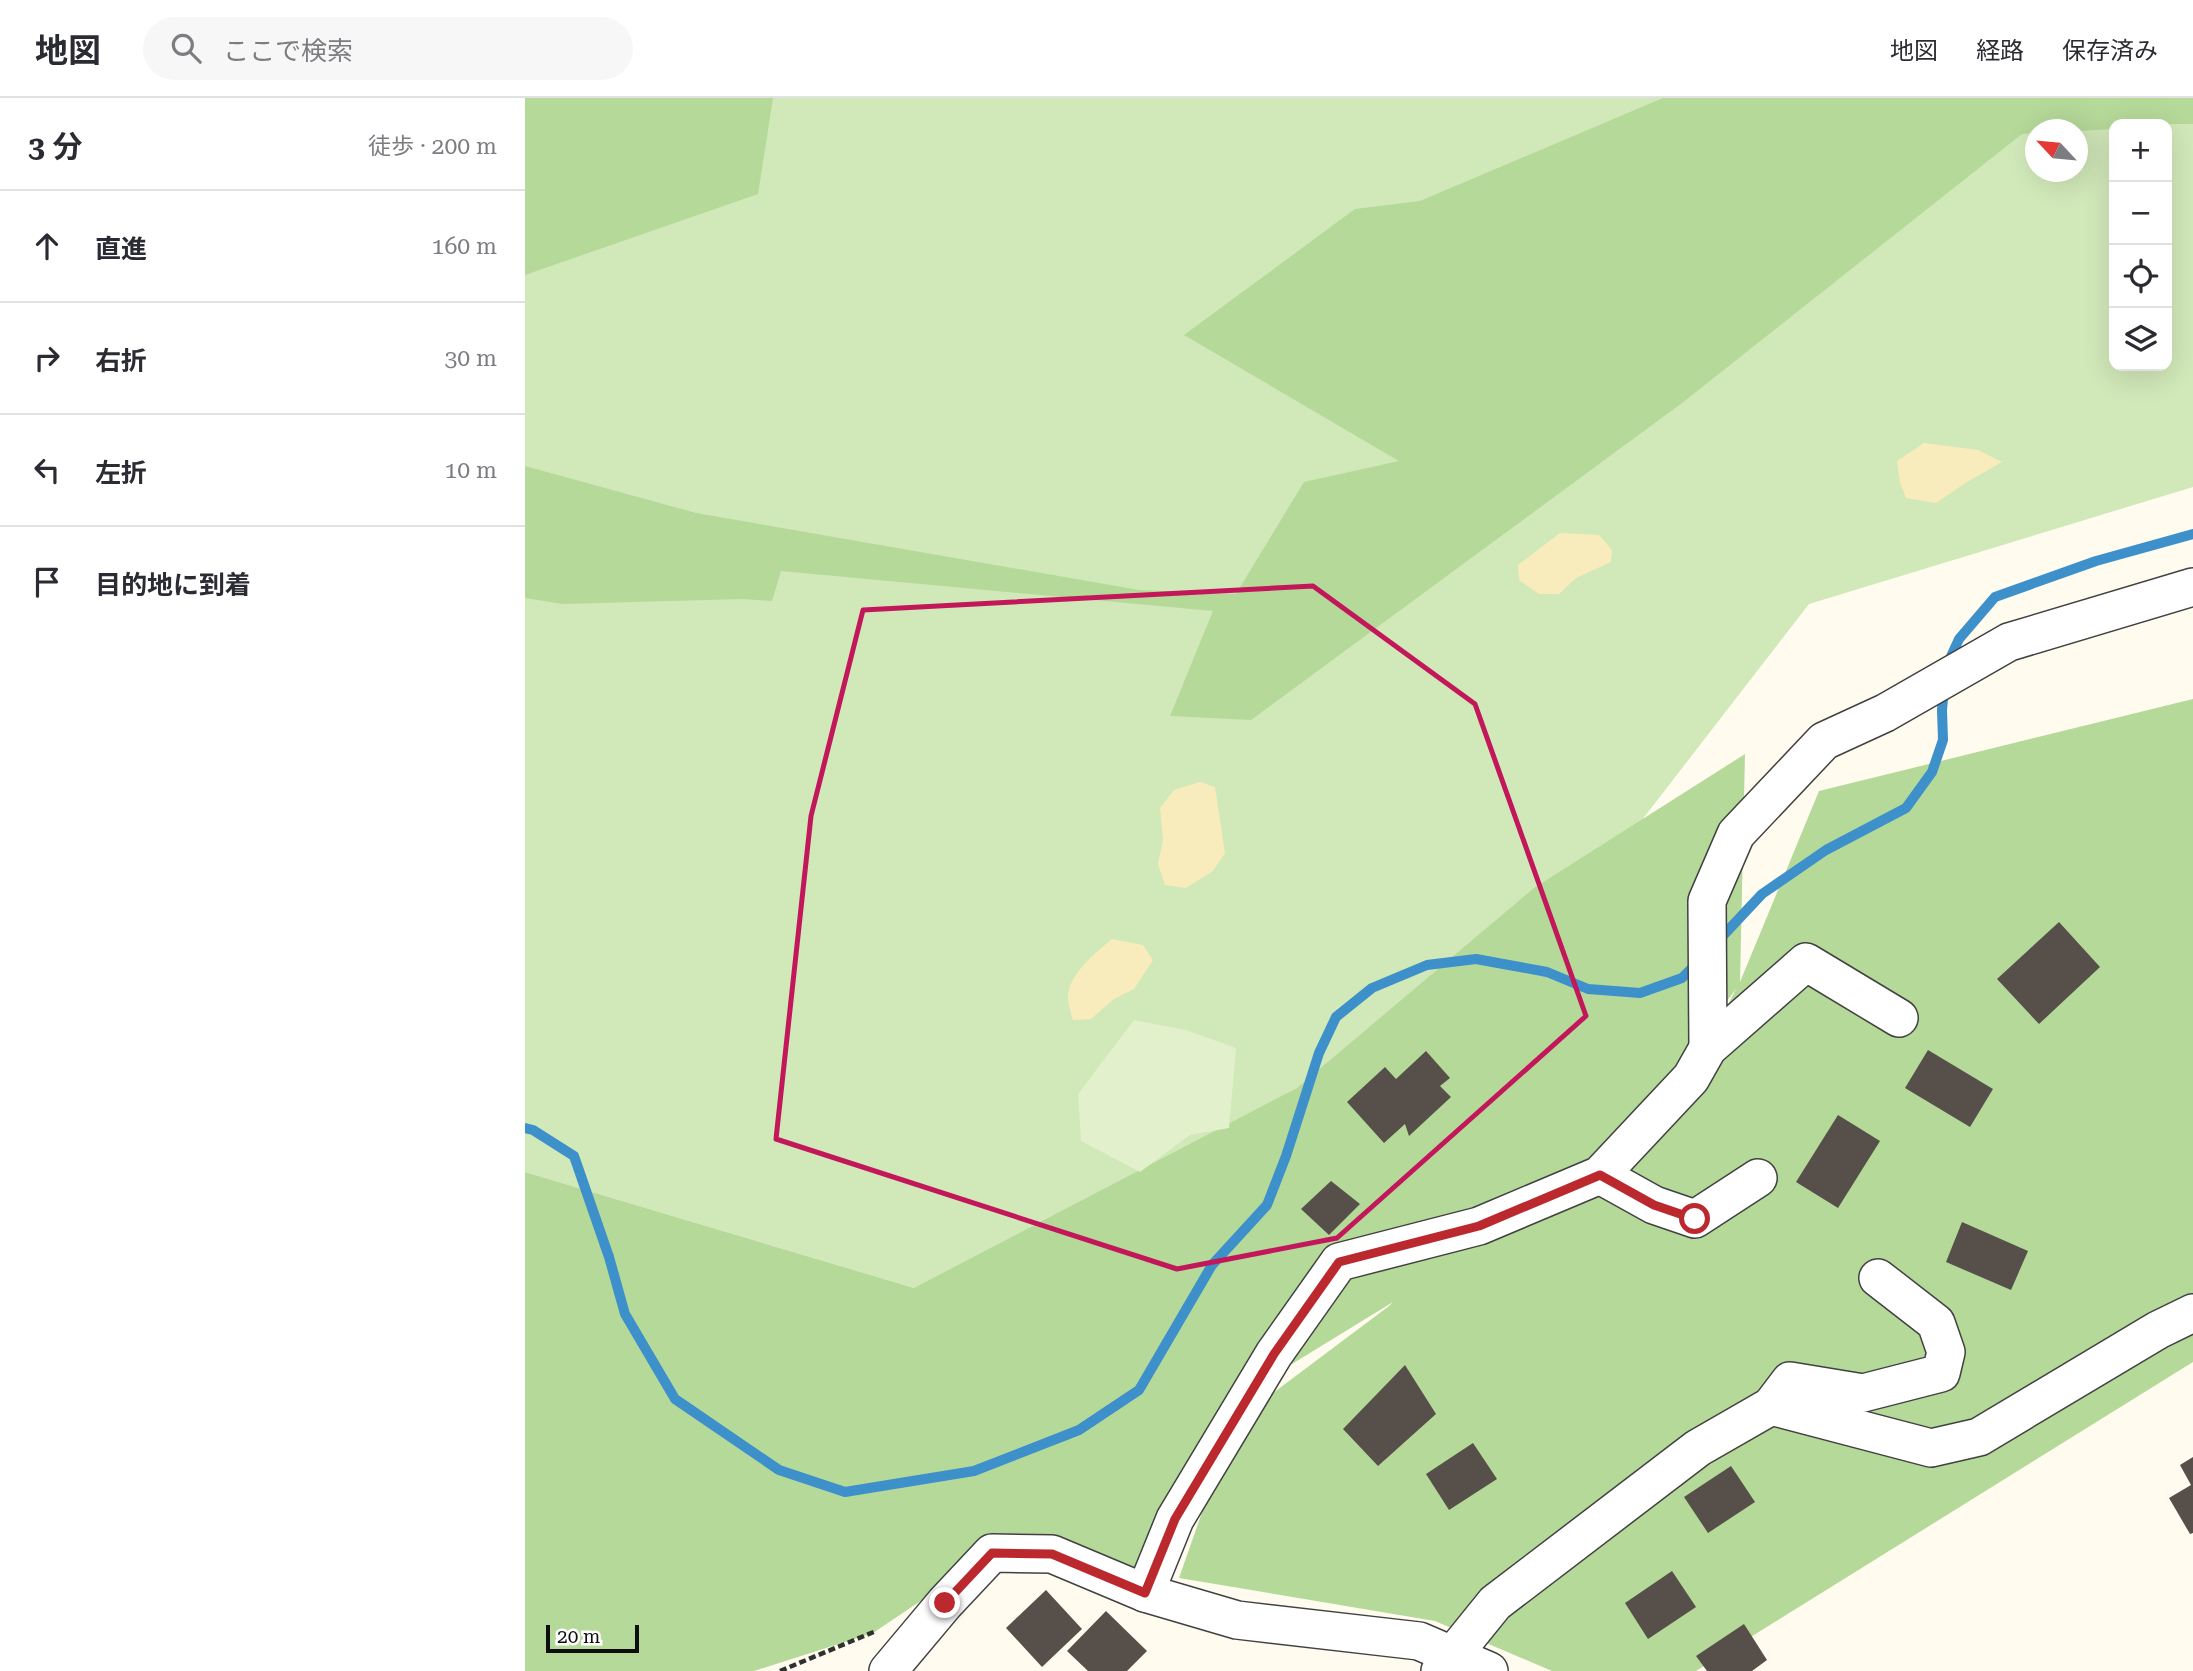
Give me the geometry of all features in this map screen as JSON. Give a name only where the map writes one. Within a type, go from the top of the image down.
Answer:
[{"type":"street","points":[[1708,1048],[1707,901],[1736,834],[1824,741],[1906,701],[2009,642],[2193,587]]},
{"type":"street","points":[[1145,1593],[1175,1519],[1274,1354],[1339,1262],[1479,1226],[1600,1175],[1691,1078],[1708,1048],[1806,962],[1899,1018]]},
{"type":"street","points":[[1600,1175],[1654,1205],[1695,1219],[1758,1178]]},
{"type":"street","points":[[1446,1663],[1495,1603],[1698,1448],[1771,1406],[1790,1381],[1863,1393],[1941,1373],[1946,1352],[1936,1323],[1878,1278]]},
{"type":"street","points":[[1771,1406],[1931,1448],[1955,1443],[1979,1437],[2158,1330],[2193,1313]]},
{"type":"street","points":[[888,1671],[945,1603],[992,1553],[1052,1554],[1145,1593],[1237,1619],[1419,1641],[1446,1663],[1489,1671]]},
{"type":"path","points":[[780,1671],[885,1628]]},
{"type":"highlighted area","points":[[1313,586],[1475,704],[1586,1016],[1337,1238],[1177,1269],[776,1139],[811,816],[863,610]]},
{"type":"green space","points":[[525,98],[2193,98],[2193,487],[1809,604],[1546,944],[944,1292],[914,1288],[525,1172]]},
{"type":"green space","points":[[525,98],[773,98],[758,194],[525,275]]},
{"type":"green space","points":[[1663,98],[2193,98],[2193,124],[2172,124],[2172,119],[2109,119],[2109,129],[2088,130],[2088,119],[2025,119],[2025,134],[1682,403],[1251,720],[1170,716],[1213,611],[781,571],[772,601],[742,599],[563,604],[525,598],[525,466],[696,513],[1139,590],[1236,594],[1304,482],[1399,461],[1184,335],[1355,209],[1420,201]]},
{"type":"green space","points":[[2193,699],[2193,1362],[1696,1671],[1552,1671],[1435,1621],[1179,1578],[1228,1438],[1153,1573],[992,1553],[873,1633],[754,1671],[525,1671],[525,1172],[914,1288],[1297,1088],[1534,888],[1745,754],[1740,982],[1819,791]],"holes":[[[1736,989],[1691,1078],[1604,1165]],[[1393,1302],[1389,1306],[1237,1420],[1253,1388]]]},
{"type":"green space","points":[[1134,1020],[1186,1030],[1236,1048],[1229,1128],[1190,1135],[1140,1172],[1081,1141],[1078,1094]]},
{"type":"sand","points":[[1924,443],[1978,450],[2002,462],[1936,503],[1906,498],[1900,483],[1897,461]]},
{"type":"sand","points":[[1560,533],[1599,535],[1612,550],[1611,562],[1576,578],[1559,594],[1539,594],[1519,580],[1518,565]]},
{"type":"sand","points":[[1200,782],[1215,787],[1225,853],[1213,871],[1186,888],[1165,885],[1158,864],[1163,839],[1160,808],[1174,790]]},
{"type":"sand","points":[[1112,939],[1143,945],[1153,960],[1134,989],[1114,999],[1091,1019],[1073,1020],[1068,997],[1073,980],[1098,950]]},
{"type":"building","points":[[2059,922],[2100,967],[2039,1024],[1997,979]]},
{"type":"building","points":[[1928,1050],[1993,1089],[1970,1127],[1905,1088]]},
{"type":"building","points":[[1426,1051],[1450,1078],[1440,1086],[1451,1097],[1409,1136],[1405,1124],[1384,1143],[1347,1102],[1385,1067],[1396,1079]]},
{"type":"building","points":[[1838,1115],[1880,1141],[1838,1208],[1796,1182]]},
{"type":"building","points":[[1331,1181],[1360,1204],[1329,1235],[1301,1209]]},
{"type":"building","points":[[1962,1222],[2028,1251],[2011,1290],[1946,1262]]},
{"type":"building","points":[[1405,1365],[1436,1414],[1378,1466],[1343,1429]]},
{"type":"building","points":[[1473,1443],[1497,1479],[1449,1510],[1426,1474]]},
{"type":"building","points":[[2193,1457],[2193,1533],[2190,1534],[2169,1498],[2191,1485],[2180,1465]]},
{"type":"building","points":[[1731,1466],[1755,1502],[1708,1533],[1684,1497]]},
{"type":"building","points":[[1672,1571],[1696,1607],[1648,1639],[1625,1603]]},
{"type":"building","points":[[1046,1590],[1082,1629],[1042,1667],[1006,1628]]},
{"type":"building","points":[[1106,1611],[1147,1651],[1127,1671],[1088,1671],[1067,1651]]},
{"type":"building","points":[[1744,1624],[1767,1660],[1752,1671],[1707,1671],[1696,1656]]},
{"type":"waterway","points":[[1948,663],[1959,639],[1995,597],[2096,561],[2193,534]]},
{"type":"waterway","points":[[1718,941],[1762,894],[1826,850],[1906,808],[1932,772],[1943,740],[1944,688]]},
{"type":"waterway","points":[[525,1128],[533,1130],[574,1156],[609,1257],[625,1314],[675,1399],[779,1470],[845,1492],[974,1471],[1079,1430],[1139,1390],[1212,1265],[1267,1205],[1286,1156],[1319,1053],[1336,1017],[1372,988],[1427,965],[1476,959],[1547,972],[1588,989],[1640,993],[1682,978],[1698,962]]},
{"type":"route","points":[[945,1603],[992,1553],[1052,1554],[1145,1593],[1175,1519],[1274,1354],[1339,1262],[1479,1226],[1600,1175],[1654,1205],[1695,1219]]}]
